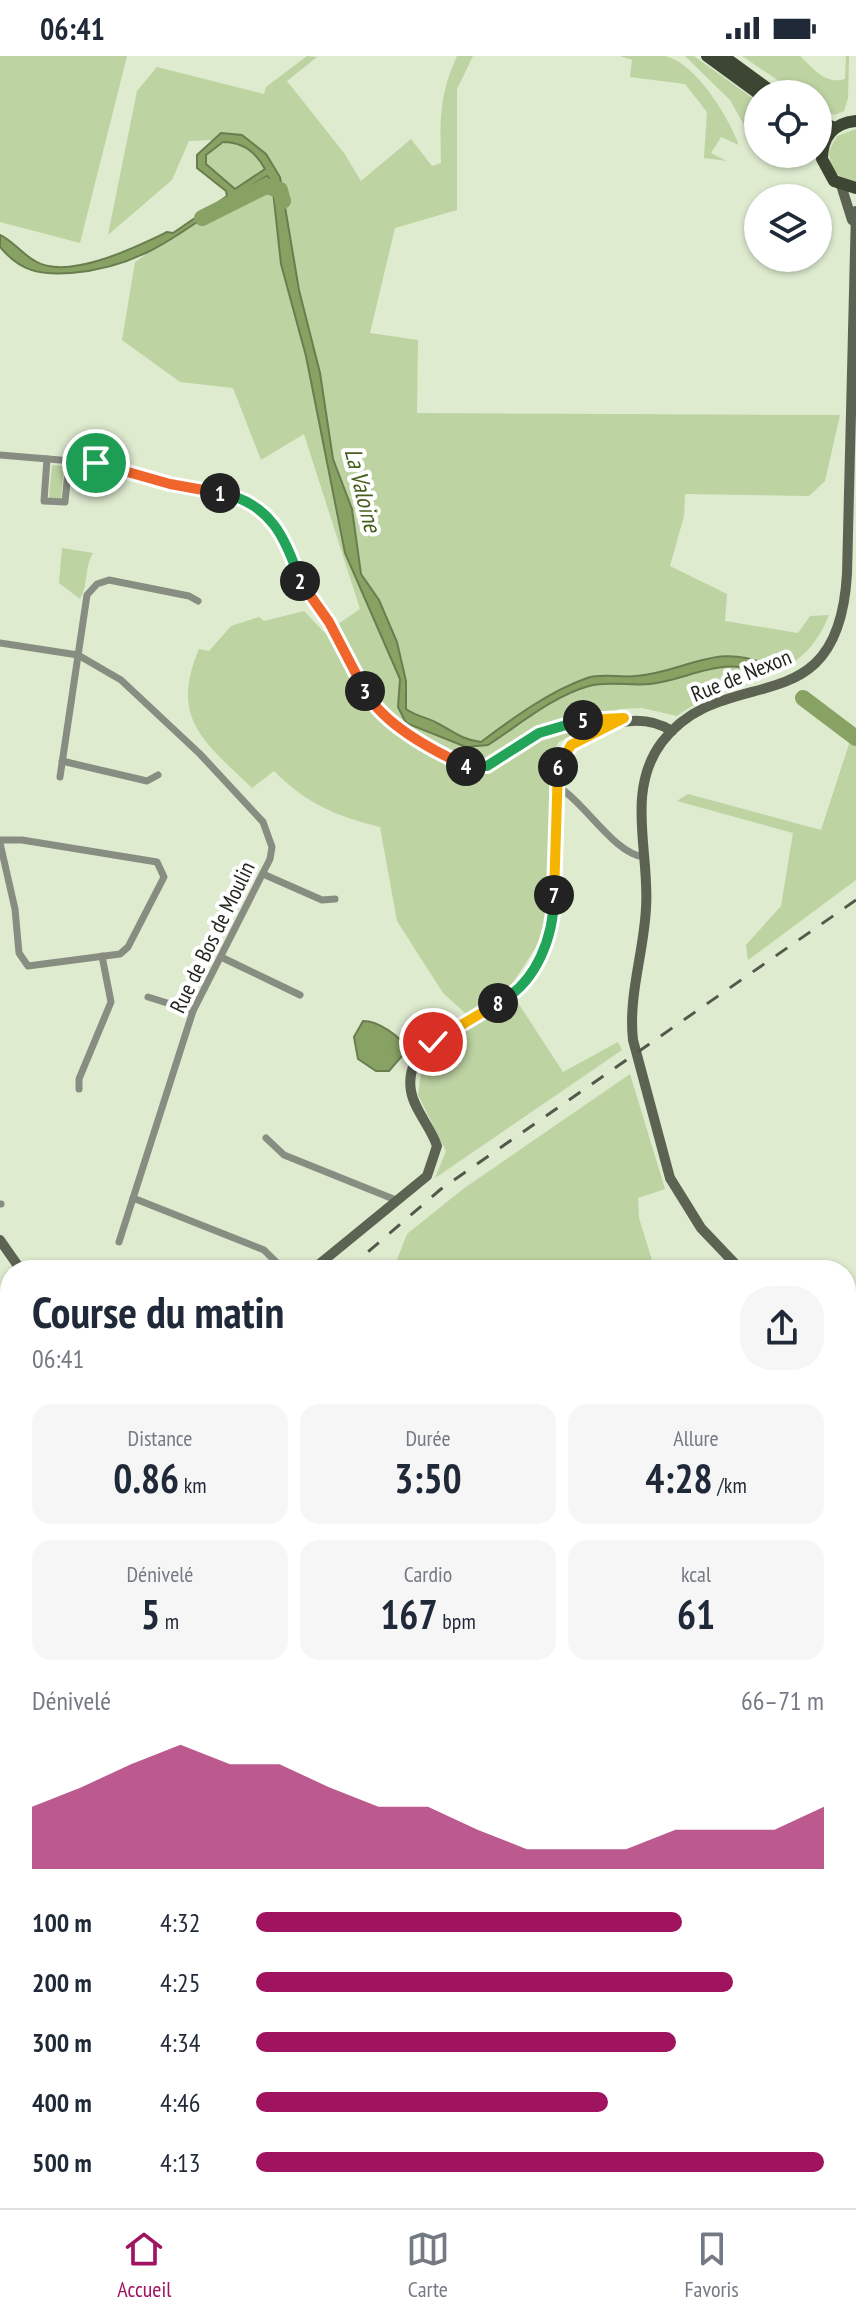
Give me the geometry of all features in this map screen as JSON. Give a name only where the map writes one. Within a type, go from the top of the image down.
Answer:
[{"type":"main road","points":[[707,56],[744,83]]},
{"type":"main road","points":[[723,56],[756,80]]},
{"type":"main road","points":[[832,132],[854,117]]},
{"type":"main road","points":[[824,168],[841,185],[856,188]]},
{"type":"main road","name":"Rue de Nexon","points":[[841,185],[854,226]]},
{"type":"main road","name":"Rue de Nexon","points":[[731,1260],[701,1228],[676,1190],[640,1071],[630,1017],[647,907],[641,807],[646,773],[656,751],[672,731],[704,709],[796,678],[817,663],[832,644],[845,600],[856,211]]},
{"type":"main road","points":[[324,1260],[427,1176],[435,1159],[437,1146],[431,1129],[411,1092],[411,1077],[418,1059],[448,1030],[505,1000],[538,962],[551,937],[559,765],[571,745],[624,718],[672,731]]},
{"type":"main road","points":[[0,1240],[14,1260]]},
{"type":"street","points":[[0,455],[96,463],[170,484],[235,496],[256,505],[273,521],[288,545],[302,590],[329,622],[367,695],[385,715],[443,756],[468,767],[487,766],[539,733],[582,720],[624,718]]},
{"type":"street","points":[[47,459],[44,501],[65,502],[69,461]]},
{"type":"street","points":[[60,777],[87,595],[97,584],[109,580],[189,596],[198,601]]},
{"type":"street","name":"Rue de Bos de Moulin","points":[[0,643],[78,655],[121,680],[200,754],[263,822],[272,847],[263,874],[193,1011],[119,1242]]},
{"type":"street","points":[[62,761],[147,781],[158,775]]},
{"type":"street","points":[[557,786],[570,793],[623,848],[644,857]]},
{"type":"street","points":[[22,840],[157,862],[164,877],[128,947],[120,954],[28,966],[19,953],[15,909],[0,841],[22,840]]},
{"type":"street","points":[[263,874],[322,900],[335,899]]},
{"type":"street","points":[[79,1089],[79,1079],[111,1002],[102,956]]},
{"type":"street","points":[[221,957],[300,995]]},
{"type":"street","points":[[148,997],[193,1011]]},
{"type":"street","points":[[266,1138],[284,1155],[396,1200]]},
{"type":"street","points":[[133,1198],[264,1250],[274,1260]]},
{"type":"shaded area","points":[[0,56],[127,56],[80,243],[0,222]]},
{"type":"shaded area","points":[[307,56],[317,57],[287,81],[344,153],[361,181],[411,139],[432,166],[441,163],[441,121],[447,84],[457,56],[473,56],[457,89],[457,210],[395,228],[370,333],[418,340],[417,413],[840,415],[825,481],[809,496],[685,494],[684,516],[670,566],[727,594],[725,621],[798,633],[810,616],[829,615],[816,639],[800,657],[782,670],[698,703],[677,716],[642,708],[619,709],[559,742],[549,758],[549,927],[509,989],[563,1072],[618,1042],[622,1050],[435,1178],[446,1151],[418,1095],[422,1066],[465,1013],[443,993],[397,921],[380,827],[323,807],[298,792],[274,771],[252,788],[207,743],[190,712],[188,694],[191,673],[199,649],[209,651],[231,626],[259,617],[264,621],[304,611],[325,633],[360,609],[304,434],[261,460],[233,388],[180,382],[122,340],[135,262],[269,169],[261,162],[265,169],[236,189],[205,164],[206,155],[226,143],[236,143],[248,150],[238,139],[189,141],[172,180],[108,235],[137,91],[157,67],[264,94],[266,87]]},
{"type":"shaded area","points":[[620,56],[664,56],[676,60],[699,79],[719,106],[739,145],[721,137],[711,153],[727,161],[704,158],[707,112],[685,84],[630,77],[632,60]]},
{"type":"shaded area","points":[[685,56],[694,56],[744,92],[744,125],[730,100]]},
{"type":"shaded area","points":[[742,56],[800,56],[820,75],[832,80],[777,80]]},
{"type":"shaded area","points":[[846,56],[849,56],[848,98],[844,111],[832,114],[832,80],[845,79]]},
{"type":"shaded area","points":[[856,129],[856,182],[844,179],[832,166],[832,146],[837,136]]},
{"type":"shaded area","points":[[221,133],[242,135],[266,154],[280,177],[299,290],[320,373],[333,459],[352,509],[361,574],[379,600],[397,642],[406,681],[406,709],[463,737],[481,742],[545,698],[593,677],[655,673],[703,660],[736,656],[774,668],[763,674],[749,669],[721,667],[664,682],[589,686],[549,704],[488,745],[466,747],[406,723],[398,707],[400,679],[345,553],[306,356],[281,264],[272,182],[267,176],[153,250],[102,268],[71,273],[40,272],[16,262],[0,247],[0,235],[35,261],[65,267],[102,260],[167,232],[173,233],[227,196],[226,191],[197,168],[197,155]],"holes":[[[223,142],[248,149],[265,169],[235,189],[206,164],[206,155]]]},
{"type":"shaded area","points":[[52,465],[64,466],[61,499],[49,498]]},
{"type":"shaded area","points":[[62,548],[93,553],[80,599],[59,583]]},
{"type":"shaded area","points":[[850,741],[856,747],[856,880],[748,960],[746,945],[781,906],[793,833],[677,801],[688,794],[821,830]]},
{"type":"shaded area","points":[[363,1021],[388,1030],[408,1049],[389,1071],[376,1071],[358,1059],[354,1037]]},
{"type":"shaded area","points":[[630,1074],[665,1189],[638,1198],[639,1218],[652,1260],[397,1260],[407,1234],[463,1189]]},
{"type":"waterway","name":"La Valoine","points":[[202,218],[266,186],[280,190],[283,201]]},
{"type":"waterway","name":"La Valoine","points":[[803,698],[856,738]]},
{"type":"railway","points":[[359,1260],[441,1189],[856,900]]},
{"type":"route","points":[[96,463],[170,484],[235,496],[256,505],[273,521],[288,545],[302,590],[329,622],[367,695],[385,715],[443,756],[468,767],[487,766],[539,733],[582,720],[624,718],[571,745],[559,765],[554,921],[551,937],[538,962],[505,1000],[448,1030],[433,1042]]}]
